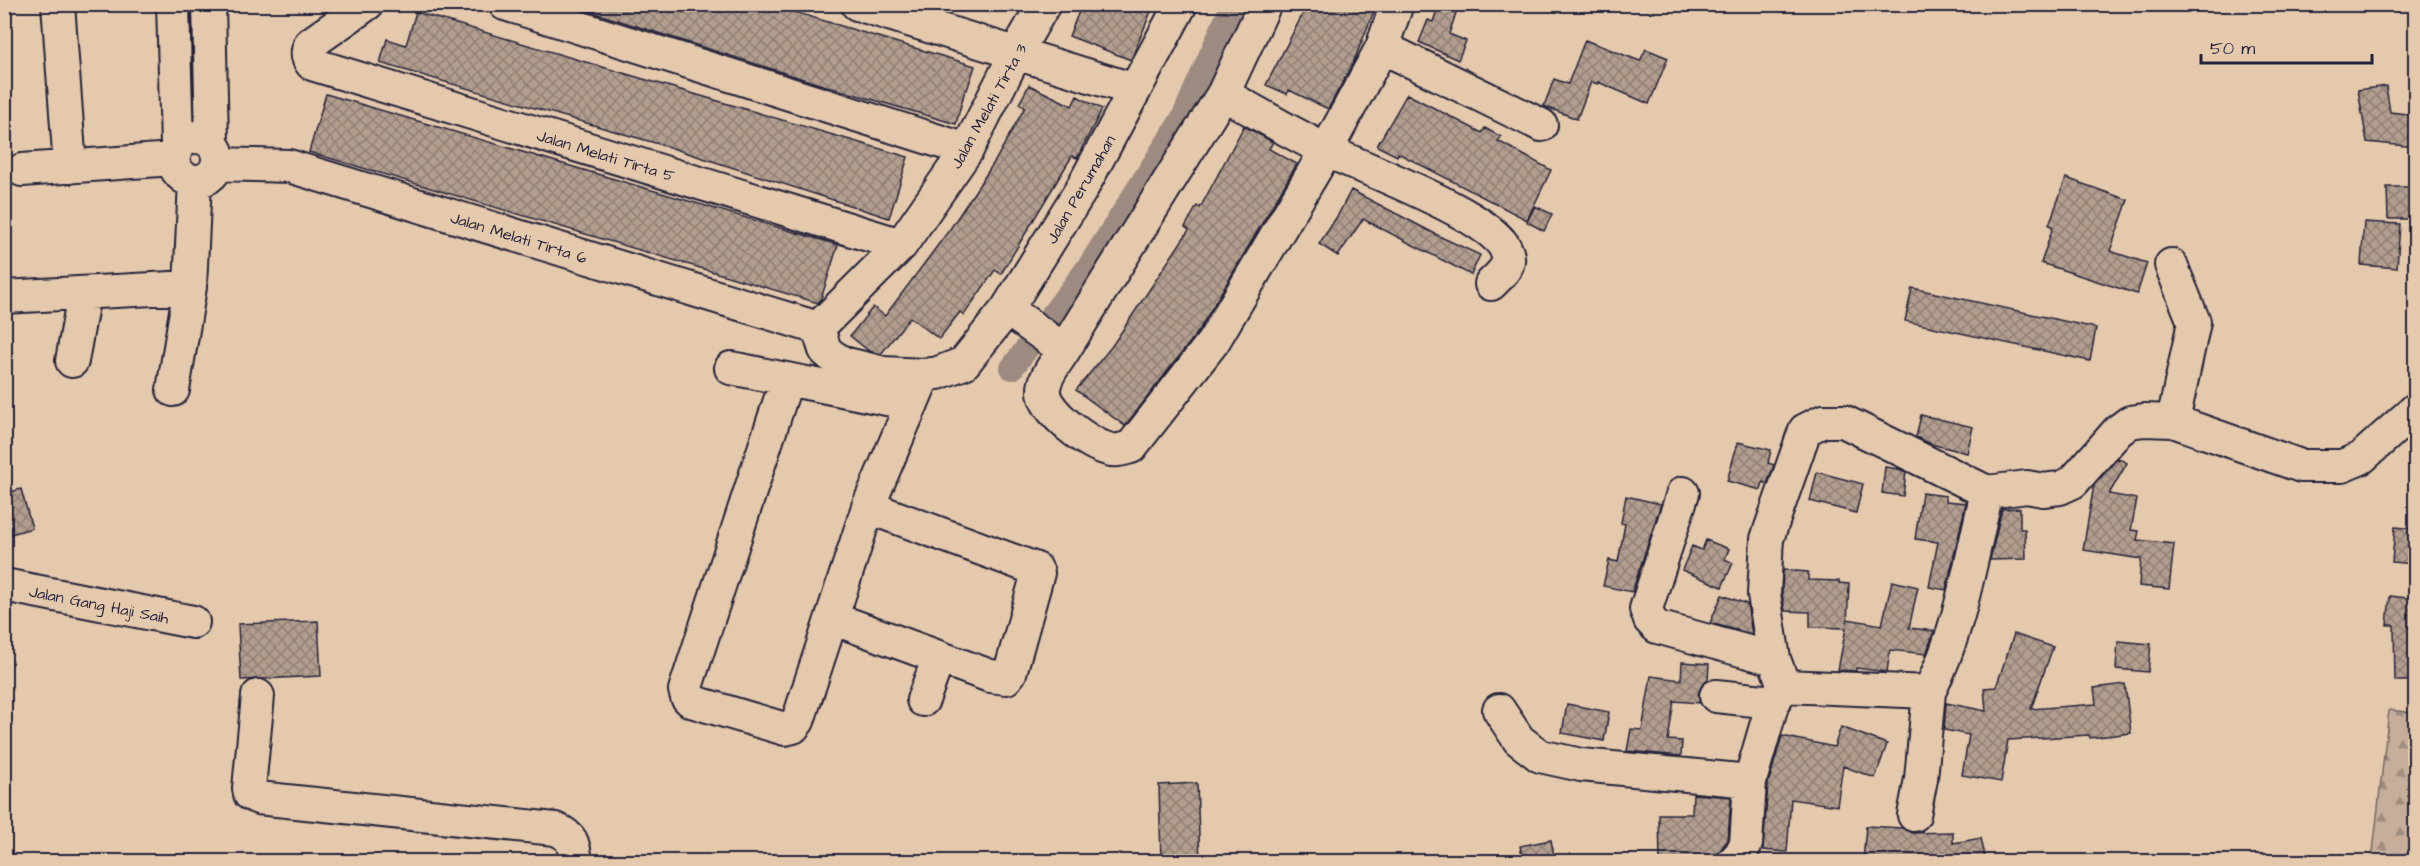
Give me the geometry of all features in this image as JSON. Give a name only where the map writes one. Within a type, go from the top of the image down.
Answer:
[{"type":"street","points":[[58,4],[70,167]]},
{"type":"street","points":[[173,4],[175,152],[179,174],[208,162]]},
{"type":"street","points":[[173,390],[208,162],[209,4]]},
{"type":"street","name":"Jalan Melati Tirta 5","points":[[367,4],[310,44],[307,51],[308,59],[312,64],[901,245]]},
{"type":"street","points":[[505,4],[967,150]]},
{"type":"street","points":[[857,4],[1135,90]]},
{"type":"street","name":"Jalan Perumahan","points":[[924,375],[938,373],[964,363],[1013,314],[1181,4]]},
{"type":"street","points":[[1265,4],[1223,94],[1056,357],[1044,384],[1044,393],[1055,414],[1094,443],[1107,449],[1131,447],[1213,342],[1326,151],[1382,47],[1397,4]]},
{"type":"street","name":"Jalan Melati Tirta 3","points":[[818,328],[901,245],[967,150],[1016,53],[1041,11]]},
{"type":"street","points":[[1382,47],[1541,125]]},
{"type":"street","points":[[1223,94],[1326,151],[1442,203],[1493,234],[1506,248],[1509,259],[1506,270],[1491,284]]},
{"type":"street","name":"Jalan Melati Tirta 6","points":[[175,152],[187,138],[200,136],[208,162],[289,166],[818,328]]},
{"type":"street","points":[[22,170],[70,167],[175,152]]},
{"type":"street","points":[[2171,265],[2194,322],[2173,421]]},
{"type":"street","points":[[4,297],[190,287]]},
{"type":"street","points":[[72,361],[84,294]]},
{"type":"street","points":[[1013,314],[1056,357]]},
{"type":"street","points":[[787,379],[685,690],[687,697],[692,701],[785,729],[793,727],[798,721],[868,507],[924,375],[884,373],[843,363],[825,350],[818,328]]},
{"type":"street","points":[[731,369],[912,404]]},
{"type":"street","points":[[1733,861],[1746,844],[1750,781],[1777,682],[1764,594],[1767,539],[1805,430],[1823,421],[1843,421],[1987,492],[2027,487],[2043,490],[2060,489],[2073,482],[2118,431],[2130,422],[2144,420],[2173,421],[2301,466],[2342,466],[2361,458],[2415,409]]},
{"type":"street","points":[[1914,815],[1921,779],[1929,692],[1941,668],[1962,598],[1987,492]]},
{"type":"street","points":[[1683,493],[1646,609],[1650,620],[1657,627],[1777,682]]},
{"type":"street","points":[[831,618],[990,676],[1006,678],[1010,674],[1038,573],[1036,568],[868,507]]},
{"type":"street","name":"Jalan Gang Haji Saih","points":[[4,585],[194,622]]},
{"type":"street","points":[[923,700],[939,657]]},
{"type":"street","points":[[1716,696],[1777,682],[1929,692]]},
{"type":"street","points":[[258,696],[250,794],[258,798],[555,829],[568,834],[574,844],[576,861]]},
{"type":"street","points":[[1499,710],[1519,740],[1540,756],[1581,765],[1750,781]]},
{"type":"green space","points":[[2389,710],[2415,713],[2415,861],[2372,861]]},
{"type":"building","points":[[567,4],[768,4],[975,66],[967,90],[965,90],[956,124],[816,83]]},
{"type":"building","points":[[1082,4],[1154,4],[1131,60],[1069,36]]},
{"type":"building","points":[[1308,4],[1377,4],[1353,63],[1328,109],[1289,90],[1287,94],[1266,85]]},
{"type":"building","points":[[1439,4],[1459,4],[1449,34],[1466,41],[1458,60],[1419,42],[1428,20],[1433,22]]},
{"type":"building","points":[[416,12],[908,157],[889,218],[669,147],[380,63],[387,39],[406,45]]},
{"type":"building","points":[[1585,40],[1640,61],[1646,49],[1668,58],[1649,104],[1598,82],[1598,84],[1591,82],[1577,119],[1544,106],[1554,79],[1568,84]]},
{"type":"building","points":[[1029,85],[1072,106],[1077,96],[1102,109],[1077,158],[1072,156],[1001,274],[995,270],[964,315],[960,312],[939,339],[910,317],[881,354],[869,351],[850,336],[873,307],[885,316],[950,229],[995,161],[1025,107],[1019,104]]},
{"type":"building","points":[[2386,86],[2390,112],[2415,115],[2415,147],[2367,142],[2358,90]]},
{"type":"building","points":[[326,94],[838,245],[821,299],[818,303],[309,152]]},
{"type":"building","points":[[1407,94],[1482,133],[1485,128],[1501,137],[1498,141],[1551,170],[1527,220],[1398,153],[1397,156],[1377,146]]},
{"type":"building","points":[[1244,126],[1273,142],[1269,149],[1297,164],[1198,332],[1125,426],[1076,390],[1112,346],[1189,230],[1185,227],[1197,206],[1200,208]]},
{"type":"building","points":[[2066,178],[2128,200],[2110,251],[2147,263],[2137,294],[2041,263],[2053,227],[2049,225]]},
{"type":"building","points":[[2387,187],[2415,187],[2415,219],[2388,219]]},
{"type":"building","points":[[1351,190],[1480,255],[1471,275],[1363,219],[1338,256],[1319,244]]},
{"type":"building","points":[[1535,206],[1552,214],[1544,231],[1527,222]]},
{"type":"building","points":[[2364,222],[2400,224],[2397,268],[2361,265]]},
{"type":"building","points":[[1912,288],[2096,328],[2090,361],[1905,321]]},
{"type":"building","points":[[1921,415],[1973,427],[1967,453],[1931,444],[1916,437]]},
{"type":"building","points":[[1738,442],[1771,450],[1768,463],[1774,465],[1767,484],[1763,482],[1761,490],[1727,481]]},
{"type":"building","points":[[2118,458],[2127,463],[2109,494],[2137,499],[2131,530],[2139,531],[2137,540],[2174,544],[2169,589],[2139,586],[2141,559],[2083,550],[2094,485]]},
{"type":"building","points":[[1885,467],[1906,472],[1903,496],[1882,493]]},
{"type":"building","points":[[1817,472],[1863,484],[1856,513],[1810,501]]},
{"type":"building","points":[[21,489],[32,528],[4,536],[4,494]]},
{"type":"building","points":[[1922,493],[1946,496],[1946,501],[1966,503],[1946,590],[1929,587],[1938,542],[1915,539]]},
{"type":"building","points":[[1626,496],[1661,504],[1632,592],[1603,586],[1609,560],[1618,562],[1625,524],[1621,523]]},
{"type":"building","points":[[2020,508],[2020,529],[2025,529],[2026,559],[1990,560],[2002,509]]},
{"type":"building","points":[[2395,527],[2415,529],[2415,564],[2392,562]]},
{"type":"building","points":[[1706,540],[1729,549],[1725,559],[1733,563],[1722,587],[1682,570],[1692,546],[1702,550]]},
{"type":"building","points":[[1783,570],[1808,572],[1808,580],[1839,581],[1839,583],[1849,584],[1847,623],[1848,619],[1882,625],[1892,581],[1918,587],[1909,628],[1934,631],[1926,654],[1890,650],[1887,672],[1856,668],[1856,671],[1838,670],[1846,628],[1810,627],[1810,612],[1785,611],[1782,593]]},
{"type":"building","points":[[1722,595],[1747,604],[1752,634],[1710,623]]},
{"type":"building","points":[[2390,596],[2415,599],[2415,681],[2395,681],[2394,625],[2387,625]]},
{"type":"building","points":[[318,621],[321,676],[241,680],[238,624]]},
{"type":"building","points":[[2014,634],[2053,647],[2031,709],[2096,704],[2094,688],[2125,684],[2131,733],[2090,738],[2089,735],[2008,740],[2001,782],[1962,775],[1969,735],[1944,730],[1946,703],[1986,711],[1984,688],[1996,687]]},
{"type":"building","points":[[2118,641],[2151,644],[2148,672],[2116,669]]},
{"type":"building","points":[[1682,662],[1709,664],[1708,680],[1702,685],[1698,694],[1700,703],[1674,701],[1668,740],[1682,741],[1681,756],[1627,751],[1631,729],[1642,730],[1651,676],[1681,680]]},
{"type":"building","points":[[1567,704],[1609,712],[1604,741],[1562,733]]},
{"type":"building","points":[[1841,727],[1887,744],[1875,778],[1843,766],[1837,806],[1791,799],[1787,852],[1763,850],[1768,784],[1782,736],[1834,747]]},
{"type":"building","points":[[1197,783],[1200,861],[1161,861],[1159,785]]},
{"type":"building","points":[[1693,794],[1731,797],[1728,839],[1716,857],[1716,861],[1660,861],[1659,814],[1692,814]]},
{"type":"building","points":[[1866,826],[1902,828],[1912,833],[1953,832],[1953,843],[1981,838],[1986,861],[1863,861]]},
{"type":"building","points":[[1551,840],[1555,861],[1523,861],[1520,846]]},
{"type":"waterway","points":[[1012,368],[1090,265],[1183,118],[1233,4]]}]
